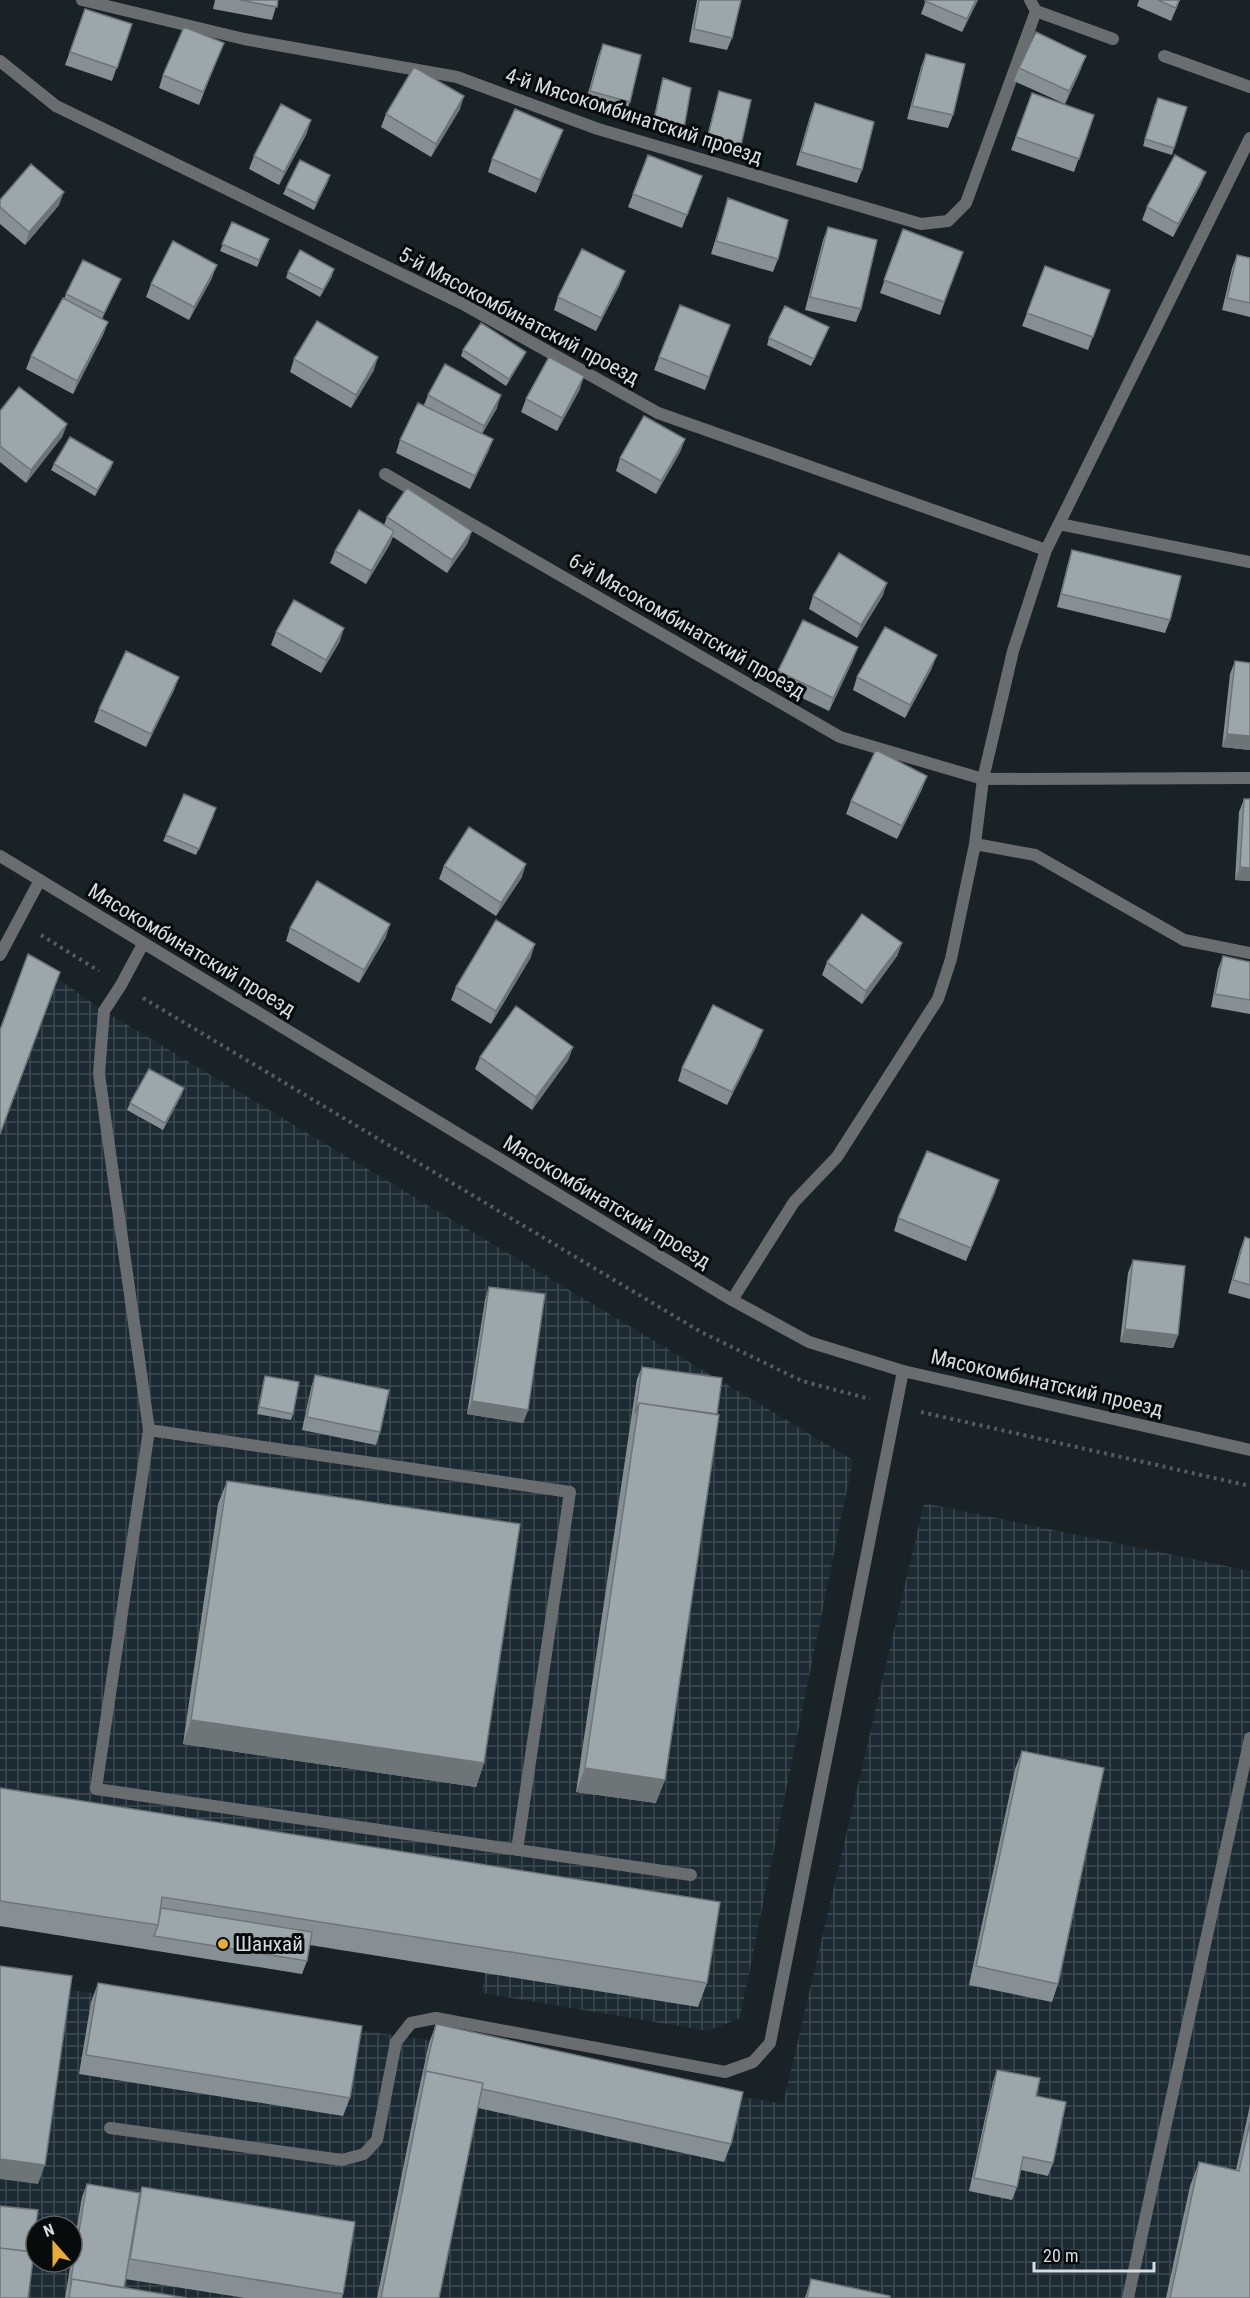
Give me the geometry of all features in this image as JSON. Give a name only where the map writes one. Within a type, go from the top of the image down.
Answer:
[{"type":"street","name":"4-й Мясокомбинатский проезд","points":[[82,0],[244,39],[457,77],[598,129],[921,224],[948,221],[966,203],[1033,5]]},
{"type":"street","points":[[1033,5],[1113,39]]},
{"type":"street","points":[[1164,56],[1250,87]]},
{"type":"street","name":"5-й Мясокомбинатский проезд","points":[[0,62],[56,106],[463,304],[658,413],[1046,550]]},
{"type":"street","points":[[732,1300],[794,1202],[837,1156],[938,999],[951,959],[975,844],[983,779],[1013,651],[1046,550],[1250,138]]},
{"type":"street","name":"6-й Мясокомбинатский проезд","points":[[385,474],[840,737],[983,779]]},
{"type":"street","points":[[1059,524],[1250,562]]},
{"type":"street","points":[[983,779],[1250,778]]},
{"type":"street","points":[[975,844],[1035,855],[1184,940],[1250,953]]},
{"type":"street","name":"Мясокомбинатский проезд","points":[[0,855],[732,1300],[809,1341],[903,1371],[1250,1450]]},
{"type":"street","points":[[0,955],[40,880]]},
{"type":"street","points":[[143,944],[104,1011],[99,1074],[149,1430],[96,1789],[691,1875]]},
{"type":"street","points":[[110,2128],[342,2160],[364,2154],[376,2140],[396,2042],[411,2023],[436,2018],[725,2072],[753,2062],[770,2043],[903,1371]]},
{"type":"street","points":[[149,1430],[570,1492],[517,1850]]},
{"type":"street","points":[[1128,2298],[1250,1738]]},
{"type":"shaded area","points":[[58,979],[104,1011],[853,1460],[740,2018],[708,2031],[482,1993],[485,1973],[307,1945],[302,1974],[0,1926],[0,1134]]},
{"type":"shaded area","points":[[924,1503],[1250,1571],[1250,2298],[0,2298],[0,1980],[435,2041],[783,2104]]},
{"type":"building","points":[[240,0],[278,0],[277,7]]},
{"type":"building","points":[[699,0],[741,0],[732,38],[694,29]]},
{"type":"building","points":[[926,0],[976,0],[967,19]]},
{"type":"building","points":[[1158,0],[1179,0],[1176,8]]},
{"type":"building","points":[[85,9],[132,24],[117,68],[70,52]]},
{"type":"building","points":[[184,27],[224,43],[203,92],[163,75]]},
{"type":"building","points":[[1036,32],[1086,56],[1069,91],[1019,68]]},
{"type":"building","points":[[603,44],[641,55],[630,102],[590,91]]},
{"type":"building","points":[[926,54],[965,64],[953,115],[912,106]]},
{"type":"building","points":[[414,67],[464,96],[436,144],[386,114]]},
{"type":"building","points":[[663,78],[691,88],[684,128],[654,120]]},
{"type":"building","points":[[719,91],[751,100],[740,150],[707,140]]},
{"type":"building","points":[[1032,93],[1094,115],[1079,159],[1016,137]]},
{"type":"building","points":[[1158,98],[1187,107],[1174,148],[1145,139]]},
{"type":"building","points":[[815,103],[874,122],[862,170],[801,152]]},
{"type":"building","points":[[281,104],[311,120],[284,172],[254,156]]},
{"type":"building","points":[[515,109],[563,130],[540,180],[492,159]]},
{"type":"building","points":[[648,155],[702,176],[687,215],[633,194]]},
{"type":"building","points":[[1175,155],[1206,172],[1178,224],[1147,207]]},
{"type":"building","points":[[300,160],[330,175],[316,203],[286,188]]},
{"type":"building","points":[[31,164],[64,192],[29,232],[0,207],[0,200]]},
{"type":"building","points":[[728,198],[788,220],[778,259],[716,241]]},
{"type":"building","points":[[232,222],[269,239],[259,260],[222,244]]},
{"type":"building","points":[[828,227],[877,240],[861,309],[810,297]]},
{"type":"building","points":[[903,229],[963,252],[944,302],[884,280]]},
{"type":"building","points":[[173,241],[217,265],[194,307],[151,284]]},
{"type":"building","points":[[582,249],[625,271],[601,318],[558,297]]},
{"type":"building","points":[[300,250],[334,269],[323,290],[288,272]]},
{"type":"building","points":[[1237,255],[1250,258],[1250,303],[1227,298]]},
{"type":"building","points":[[83,260],[121,279],[104,313],[66,294]]},
{"type":"building","points":[[1045,266],[1110,290],[1093,337],[1027,313]]},
{"type":"building","points":[[63,298],[108,322],[77,381],[31,356]]},
{"type":"building","points":[[680,305],[730,325],[709,377],[659,357]]},
{"type":"building","points":[[785,306],[829,327],[814,359],[769,338]]},
{"type":"building","points":[[317,321],[378,357],[356,395],[294,359]]},
{"type":"building","points":[[481,323],[526,352],[509,379],[463,350]]},
{"type":"building","points":[[549,357],[584,376],[562,418],[526,399]]},
{"type":"building","points":[[445,364],[501,395],[484,426],[428,395]]},
{"type":"building","points":[[19,387],[67,424],[31,470],[0,446],[0,411]]},
{"type":"building","points":[[418,403],[493,439],[475,476],[400,440]]},
{"type":"building","points":[[644,416],[685,439],[661,481],[620,458]]},
{"type":"building","points":[[70,437],[113,462],[97,490],[54,464]]},
{"type":"building","points":[[407,488],[472,531],[452,560],[387,517]]},
{"type":"building","points":[[359,510],[394,531],[371,571],[335,551]]},
{"type":"building","points":[[1072,550],[1181,576],[1170,620],[1061,594]]},
{"type":"building","points":[[839,553],[887,583],[861,625],[813,596]]},
{"type":"building","points":[[294,600],[344,628],[326,660],[276,632]]},
{"type":"building","points":[[803,620],[858,647],[833,698],[778,671]]},
{"type":"building","points":[[885,627],[937,655],[910,705],[857,677]]},
{"type":"building","points":[[126,651],[179,677],[151,734],[99,709]]},
{"type":"building","points":[[1235,661],[1250,663],[1250,736],[1227,734]]},
{"type":"building","points":[[876,750],[927,776],[902,826],[851,801]]},
{"type":"building","points":[[184,794],[216,808],[199,849],[166,835]]},
{"type":"building","points":[[1244,799],[1250,799],[1250,868],[1240,867]]},
{"type":"building","points":[[469,827],[526,864],[501,903],[444,866]]},
{"type":"building","points":[[317,881],[390,924],[364,970],[290,928]]},
{"type":"building","points":[[862,914],[902,943],[866,991],[827,962]]},
{"type":"building","points":[[496,920],[535,944],[496,1011],[456,987]]},
{"type":"building","points":[[28,954],[60,972],[0,1134],[0,1030]]},
{"type":"building","points":[[1223,956],[1250,962],[1250,1000],[1215,994]]},
{"type":"building","points":[[713,1005],[763,1030],[732,1092],[682,1068]]},
{"type":"building","points":[[516,1006],[573,1047],[536,1097],[480,1057]]},
{"type":"building","points":[[149,1069],[184,1088],[165,1123],[130,1103]]},
{"type":"building","points":[[927,1151],[999,1180],[971,1248],[898,1218]]},
{"type":"building","points":[[1245,1237],[1250,1239],[1250,1285],[1233,1280]]},
{"type":"building","points":[[1133,1260],[1185,1266],[1178,1335],[1125,1329]]},
{"type":"building","points":[[489,1287],[545,1294],[528,1410],[472,1401]]},
{"type":"building","points":[[642,1367],[722,1378],[717,1414],[639,1403],[635,1414]]},
{"type":"building","points":[[315,1375],[389,1390],[380,1432],[307,1417]]},
{"type":"building","points":[[265,1376],[299,1382],[293,1414],[259,1407]]},
{"type":"building","points":[[639,1403],[719,1415],[665,1780],[585,1768]]},
{"type":"building","points":[[227,1481],[520,1524],[484,1763],[191,1720]]},
{"type":"building","points":[[1022,1751],[1104,1768],[1058,1984],[976,1966]]},
{"type":"building","points":[[0,1788],[720,1902],[707,1983],[162,1897],[158,1925],[0,1901]]},
{"type":"building","points":[[161,1908],[312,1932],[307,1961],[154,1936]]},
{"type":"building","points":[[0,1966],[72,1976],[45,2165],[0,2159]]},
{"type":"building","points":[[98,1983],[362,2026],[350,2098],[86,2055]]},
{"type":"building","points":[[436,2024],[743,2092],[731,2144],[482,2089],[483,2083],[426,2071],[424,2076]]},
{"type":"building","points":[[997,2070],[1040,2078],[1036,2096],[1066,2102],[1053,2163],[1023,2157],[1017,2187],[974,2178]]},
{"type":"building","points":[[426,2071],[483,2083],[439,2298],[381,2298]]},
{"type":"building","points":[[1250,2122],[1250,2298],[1170,2298],[1199,2162],[1239,2171]]},
{"type":"building","points":[[87,2184],[140,2193],[124,2288],[72,2279],[70,2285],[72,2274],[84,2274],[84,2214],[82,2214]]},
{"type":"building","points":[[142,2187],[355,2222],[343,2294],[130,2259]]},
{"type":"building","points":[[0,2206],[38,2210],[37,2214],[24,2214],[24,2251],[0,2248]]},
{"type":"building","points":[[0,2248],[24,2251],[24,2274],[31,2274],[28,2298],[0,2298]]},
{"type":"building","points":[[72,2279],[187,2298],[69,2298]]},
{"type":"building","points":[[811,2279],[890,2296],[890,2298],[807,2298]]},
{"type":"place","name":"Шанхай","points":[[223,1944]]}]
